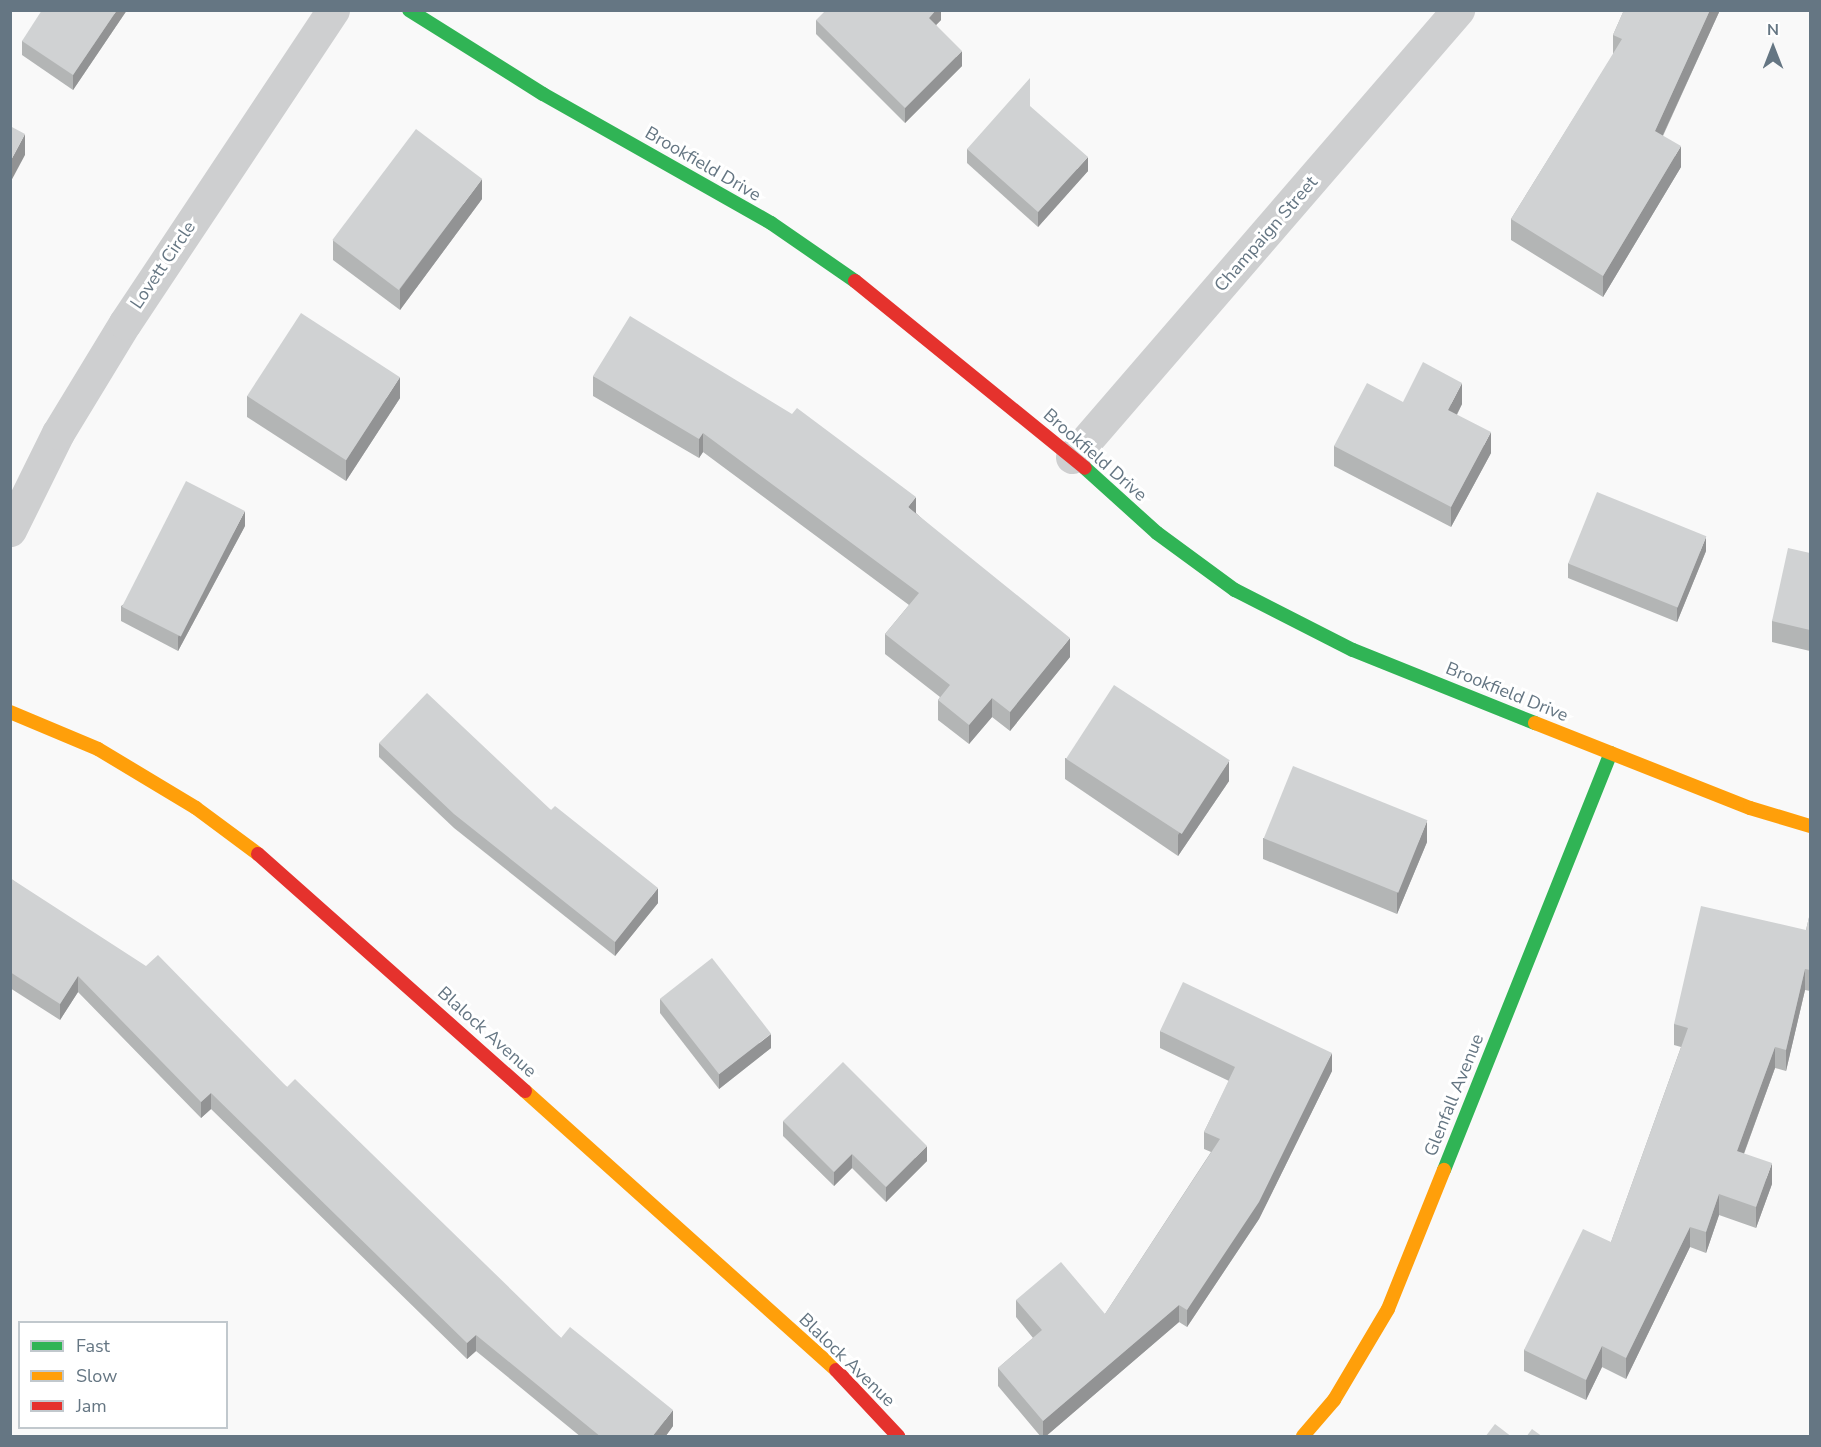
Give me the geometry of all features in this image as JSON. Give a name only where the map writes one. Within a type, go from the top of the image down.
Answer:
[{"type":"street","name":"Lovett Circle","points":[[10,530],[58,433],[125,323],[333,10]]},
{"type":"street","name":"Brookfield Drive","points":[[409,10],[543,94],[771,223],[873,292],[1072,457],[1157,533],[1235,590],[1353,650],[1750,808],[1810,826]]},
{"type":"street","name":"Champaign Street","points":[[1072,457],[1458,10]]},
{"type":"street","name":"Blalock Avenue","points":[[10,712],[98,749],[196,808],[282,873],[847,1380],[898,1437]]},
{"type":"street","name":"Glenfall Avenue","points":[[1303,1437],[1334,1400],[1388,1309],[1611,753]]},
{"type":"building","points":[[42,10],[117,10],[73,75],[22,41]]},
{"type":"building","points":[[826,10],[936,10],[929,18],[962,51],[905,108],[816,20]]},
{"type":"building","points":[[1624,10],[1710,10],[1655,131],[1681,146],[1603,276],[1511,219],[1622,39],[1613,35]]},
{"type":"building","points":[[1030,78],[1030,106],[1088,157],[1038,212],[967,149]]},
{"type":"building","points":[[10,126],[25,134],[10,162]]},
{"type":"building","points":[[416,129],[482,179],[399,290],[332,240]]},
{"type":"building","points":[[301,313],[400,377],[346,460],[247,396]]},
{"type":"building","points":[[630,316],[792,414],[797,408],[916,497],[908,507],[1070,638],[1010,712],[992,698],[969,725],[938,700],[950,685],[885,634],[919,593],[703,433],[699,439],[593,376]]},
{"type":"building","points":[[1423,362],[1462,383],[1448,410],[1491,432],[1451,507],[1334,446],[1367,383],[1403,402]]},
{"type":"building","points":[[186,481],[245,511],[181,637],[122,607]]},
{"type":"building","points":[[1597,492],[1706,536],[1678,608],[1568,563]]},
{"type":"building","points":[[1788,548],[1810,553],[1810,630],[1772,621]]},
{"type":"building","points":[[1114,685],[1230,760],[1182,834],[1066,759]]},
{"type":"building","points":[[427,693],[551,810],[555,806],[658,888],[615,942],[454,814],[379,743]]},
{"type":"building","points":[[1293,766],[1427,820],[1398,893],[1264,838]]},
{"type":"building","points":[[10,878],[146,966],[158,955],[287,1087],[295,1079],[561,1338],[570,1327],[673,1410],[652,1437],[601,1437],[476,1335],[467,1343],[211,1093],[201,1102],[78,976],[60,1004],[10,972]]},
{"type":"building","points":[[1701,906],[1806,930],[1810,913],[1810,970],[1805,969],[1786,1050],[1775,1047],[1737,1151],[1772,1163],[1756,1207],[1719,1194],[1706,1232],[1690,1227],[1626,1358],[1602,1346],[1586,1380],[1524,1350],[1583,1229],[1611,1242],[1688,1028],[1674,1024]]},
{"type":"building","points":[[712,958],[771,1034],[719,1074],[660,999]]},
{"type":"building","points":[[1183,982],[1332,1053],[1259,1202],[1187,1310],[1179,1305],[1043,1421],[998,1368],[1042,1330],[1016,1300],[1061,1262],[1105,1314],[1220,1139],[1204,1132],[1235,1067],[1160,1031]]},
{"type":"building","points":[[843,1062],[927,1146],[886,1187],[852,1154],[834,1172],[783,1121]]},
{"type":"building","points":[[1495,1424],[1512,1437],[1485,1437]]},
{"type":"building","points":[[1532,1429],[1543,1437],[1526,1437]]},
{"type":"traffic: fast","points":[[409,10],[543,94],[771,223],[855,281]]},
{"type":"traffic: fast","points":[[1085,468],[1157,533],[1235,590],[1353,650],[1535,723]]},
{"type":"traffic: fast","points":[[1444,1170],[1611,753]]},
{"type":"traffic: slow","points":[[10,712],[98,749],[196,808],[258,854]]},
{"type":"traffic: slow","points":[[1535,723],[1750,808],[1810,826]]},
{"type":"traffic: slow","points":[[525,1091],[836,1370]]},
{"type":"traffic: slow","points":[[1303,1436],[1334,1400],[1388,1309],[1444,1170]]},
{"type":"traffic: jam","points":[[855,281],[1085,468]]},
{"type":"traffic: jam","points":[[258,854],[525,1091]]},
{"type":"traffic: jam","points":[[836,1370],[898,1436]]}]
